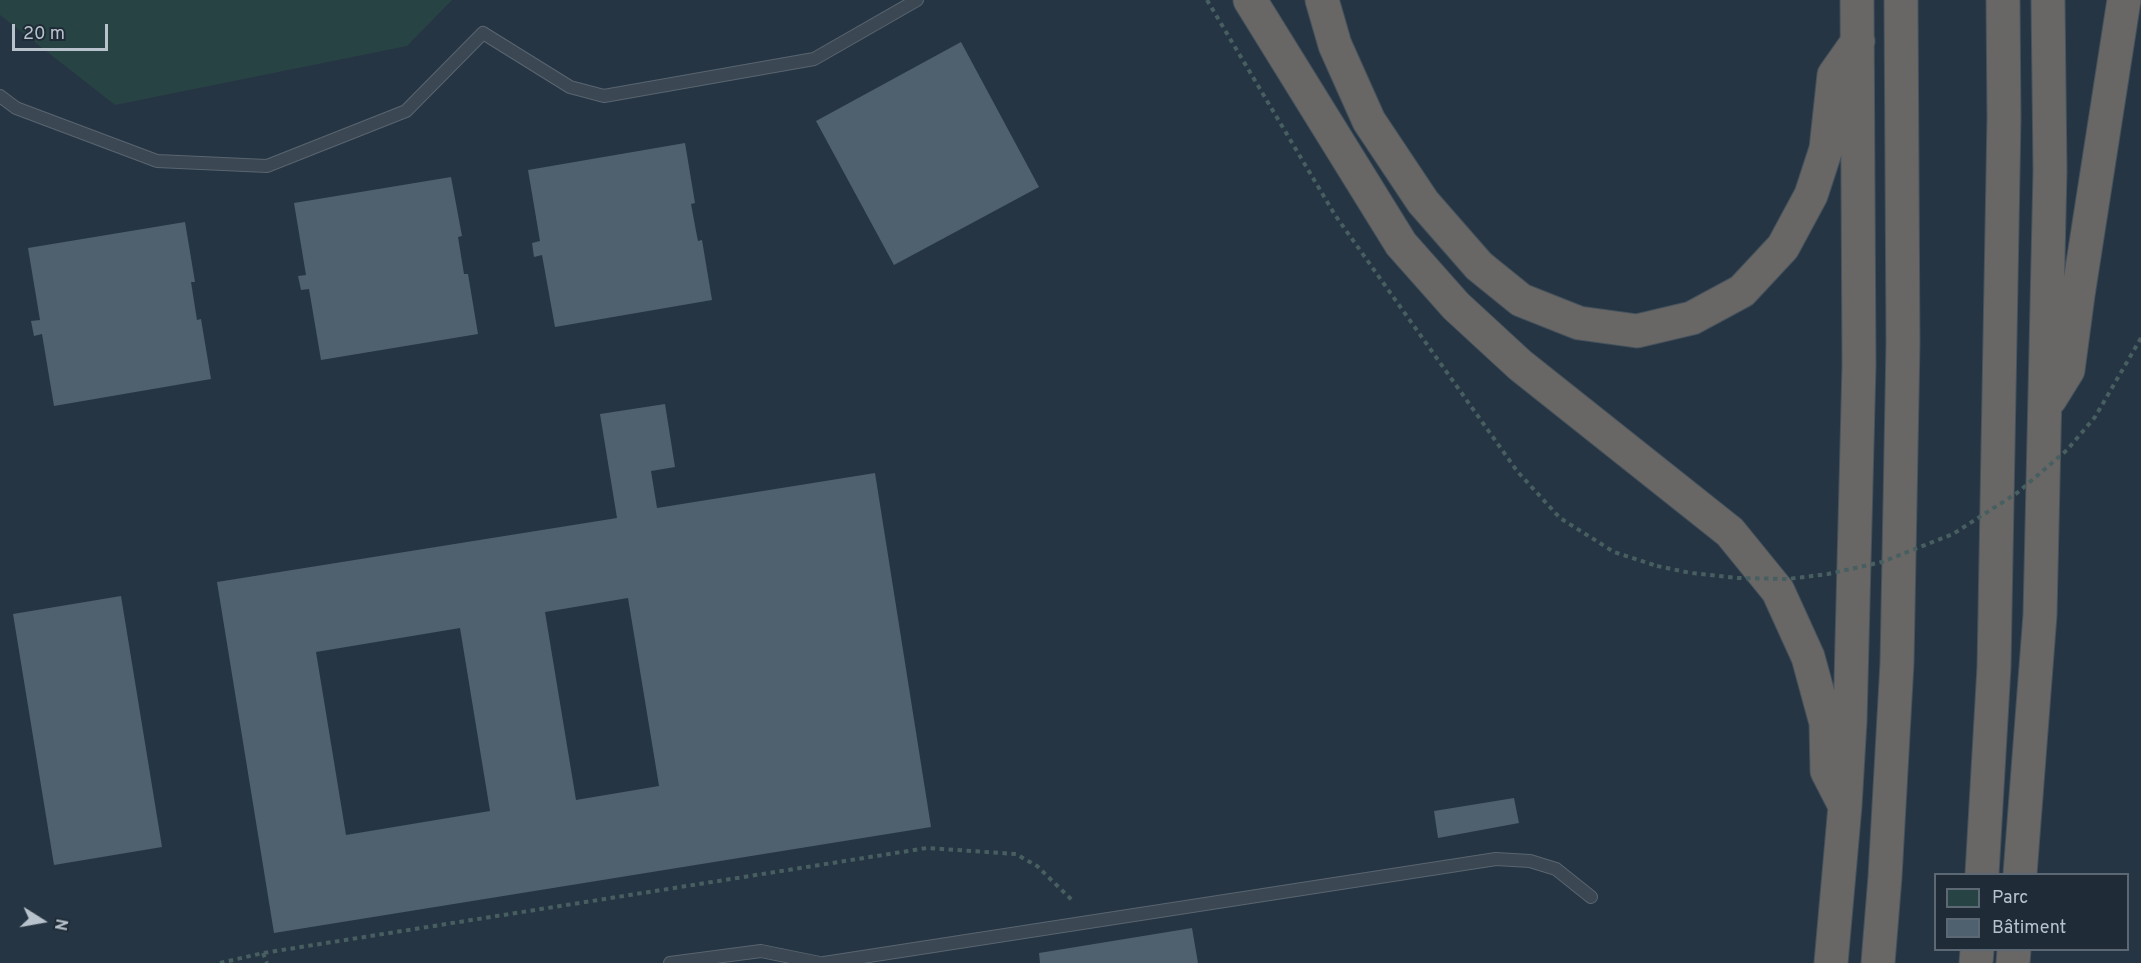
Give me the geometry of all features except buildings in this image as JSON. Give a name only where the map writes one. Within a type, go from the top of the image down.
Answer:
[{"type":"highway","points":[[1250,0],[1401,244],[1456,306],[1520,365],[1730,532],[1778,591],[1808,657],[1826,723],[1827,771],[1845,806]]},
{"type":"highway","points":[[1322,0],[1335,45],[1369,121],[1423,202],[1479,266],[1521,300],[1578,323],[1637,331],[1692,318],[1742,291],[1783,247],[1811,195],[1826,149],[1834,75],[1857,41]]},
{"type":"highway","points":[[1831,963],[1850,721],[1859,365],[1857,0]]},
{"type":"highway","points":[[1878,963],[1886,877],[1897,652],[1903,343],[1901,0]]},
{"type":"highway","points":[[1982,873],[1995,644],[2004,118],[2003,0]]},
{"type":"highway","points":[[2020,873],[2040,615],[2050,171],[2048,0]]},
{"type":"highway","points":[[2046,405],[2068,370],[2124,0]]},
{"type":"lane","points":[[0,96],[16,108],[158,162],[267,166],[406,111],[483,33],[570,87],[604,96],[814,59],[917,0]]},
{"type":"lane","points":[[670,963],[761,951],[822,963],[1496,859],[1530,861],[1556,869],[1591,897]]},
{"type":"path","points":[[1657,566],[1690,573],[1738,578],[1788,579],[1828,574],[1882,562],[1953,534],[2017,492],[2067,450],[2095,417],[2141,338]]},
{"type":"path","points":[[220,963],[263,953],[927,848],[1016,854],[1037,866],[1053,879],[1074,901],[1089,922]]},
{"type":"path","points":[[263,953],[267,963]]},
{"type":"green space","points":[[0,0],[452,0],[407,46],[115,105],[0,15]]}]
